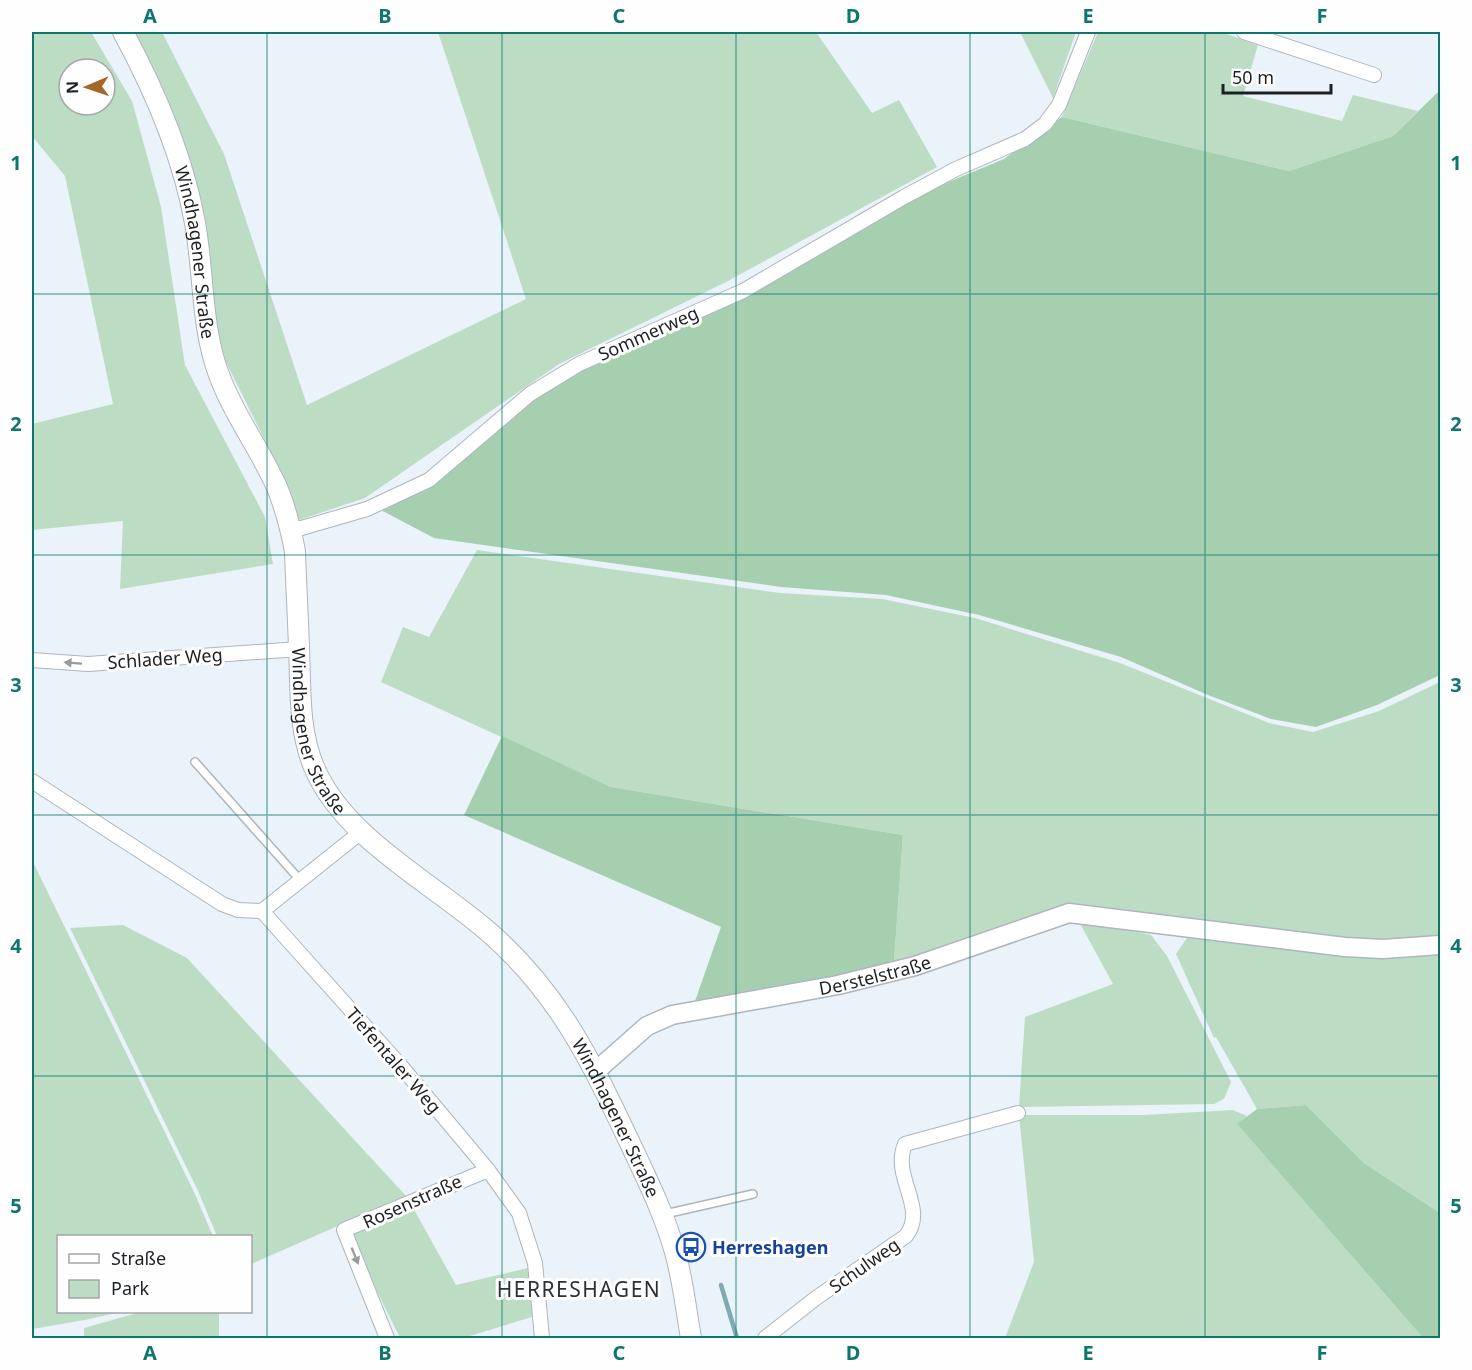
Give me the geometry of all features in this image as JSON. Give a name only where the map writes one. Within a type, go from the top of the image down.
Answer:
[{"type":"main road","name":"Windhagener Straße","points":[[123,32],[151,85],[187,189],[197,231],[211,350],[218,372],[274,479],[291,531],[301,710],[305,740],[314,769],[335,801],[361,832],[491,934],[520,963],[561,1013],[596,1071],[663,1214],[676,1254],[691,1338]]},
{"type":"street","name":"Sommerweg","points":[[291,531],[367,509],[429,480],[530,394],[579,364],[743,291],[904,197],[956,170],[1016,144],[1045,124],[1059,105],[1088,32]]},
{"type":"street","points":[[1244,32],[1374,75]]},
{"type":"street","name":"Schlader Weg","points":[[32,660],[88,664],[299,649]]},
{"type":"street","points":[[32,781],[222,904],[238,910],[262,911],[361,832]]},
{"type":"street","name":"Tiefentaler Weg","points":[[262,911],[400,1065],[488,1170],[519,1213],[535,1263],[542,1338]]},
{"type":"street","name":"Derstelstraße","points":[[596,1071],[647,1026],[672,1015],[817,990],[915,966],[1069,913],[1345,947],[1383,949],[1440,945]]},
{"type":"street","name":"Schulweg","points":[[770,1337],[867,1261],[906,1236],[915,1221],[900,1166],[905,1144],[1018,1113]]},
{"type":"street","name":"Rosenstraße","points":[[387,1338],[344,1230],[488,1170]]},
{"type":"lane","points":[[195,762],[300,880]]},
{"type":"lane","points":[[663,1214],[753,1194]]},
{"type":"green space","points":[[32,32],[91,32],[106,57],[57,57],[57,117],[117,117],[117,76],[132,101],[161,207],[185,365],[265,517],[273,564],[120,589],[123,521],[32,530],[32,424],[113,404],[65,176],[32,136]]},
{"type":"green space","points":[[131,32],[162,32],[224,154],[307,405],[526,299],[438,32],[816,32],[872,113],[899,100],[937,167],[726,282],[559,364],[365,498],[299,520],[279,469],[226,362],[215,322],[202,213],[158,78]]},
{"type":"green space","points":[[1020,32],[1076,32],[1053,98]]},
{"type":"green space","points":[[1098,32],[1221,32],[1258,45],[1243,96],[1342,121],[1353,95],[1418,111],[1393,136],[1289,171],[1062,117]]},
{"type":"green space","points":[[1440,90],[1440,675],[1377,705],[1316,727],[1271,719],[1208,695],[1121,657],[979,615],[886,595],[781,587],[434,538],[377,508],[554,383],[905,200],[1004,159],[1062,117],[1289,171],[1393,136]]},
{"type":"green space","points":[[477,550],[780,593],[882,599],[975,618],[1120,663],[1269,723],[1313,732],[1379,711],[1440,682],[1440,938],[1346,940],[1068,906],[894,962],[903,835],[611,787],[381,682],[403,627],[429,637]]},
{"type":"green space","points":[[502,736],[611,787],[903,835],[894,962],[795,986],[695,1001],[721,927],[464,815]]},
{"type":"green space","points":[[32,860],[194,1192],[213,1235],[57,1235],[57,1313],[116,1313],[32,1329]]},
{"type":"green space","points":[[1077,918],[1151,935],[1167,956],[1231,1082],[1224,1099],[1214,1104],[1019,1107],[1025,1017],[1113,984]]},
{"type":"green space","points":[[123,925],[187,958],[406,1196],[252,1264],[252,1235],[217,1235],[198,1191],[70,928]]},
{"type":"green space","points":[[1225,937],[1360,957],[1414,957],[1440,954],[1440,1213],[1364,1163],[1306,1105],[1257,1109],[1216,1037],[1214,1038],[1176,954],[1187,938]]},
{"type":"green space","points":[[1306,1105],[1364,1163],[1440,1213],[1440,1338],[1423,1338],[1237,1124],[1257,1109]]},
{"type":"green space","points":[[1233,1110],[1247,1116],[1238,1125],[1423,1338],[1005,1338],[1034,1262],[1019,1115],[1144,1115]]},
{"type":"green space","points":[[412,1206],[456,1285],[528,1268],[535,1316],[463,1338],[400,1338],[365,1267],[353,1234]]},
{"type":"green space","points":[[137,1313],[219,1313],[219,1338],[84,1338],[84,1328]]},
{"type":"waterway","points":[[721,1285],[737,1338]]},
{"type":"place","name":"Herreshagen","points":[[691,1247]]},
{"type":"district","name":"HERRESHAGEN","points":[[579,1289]]}]
